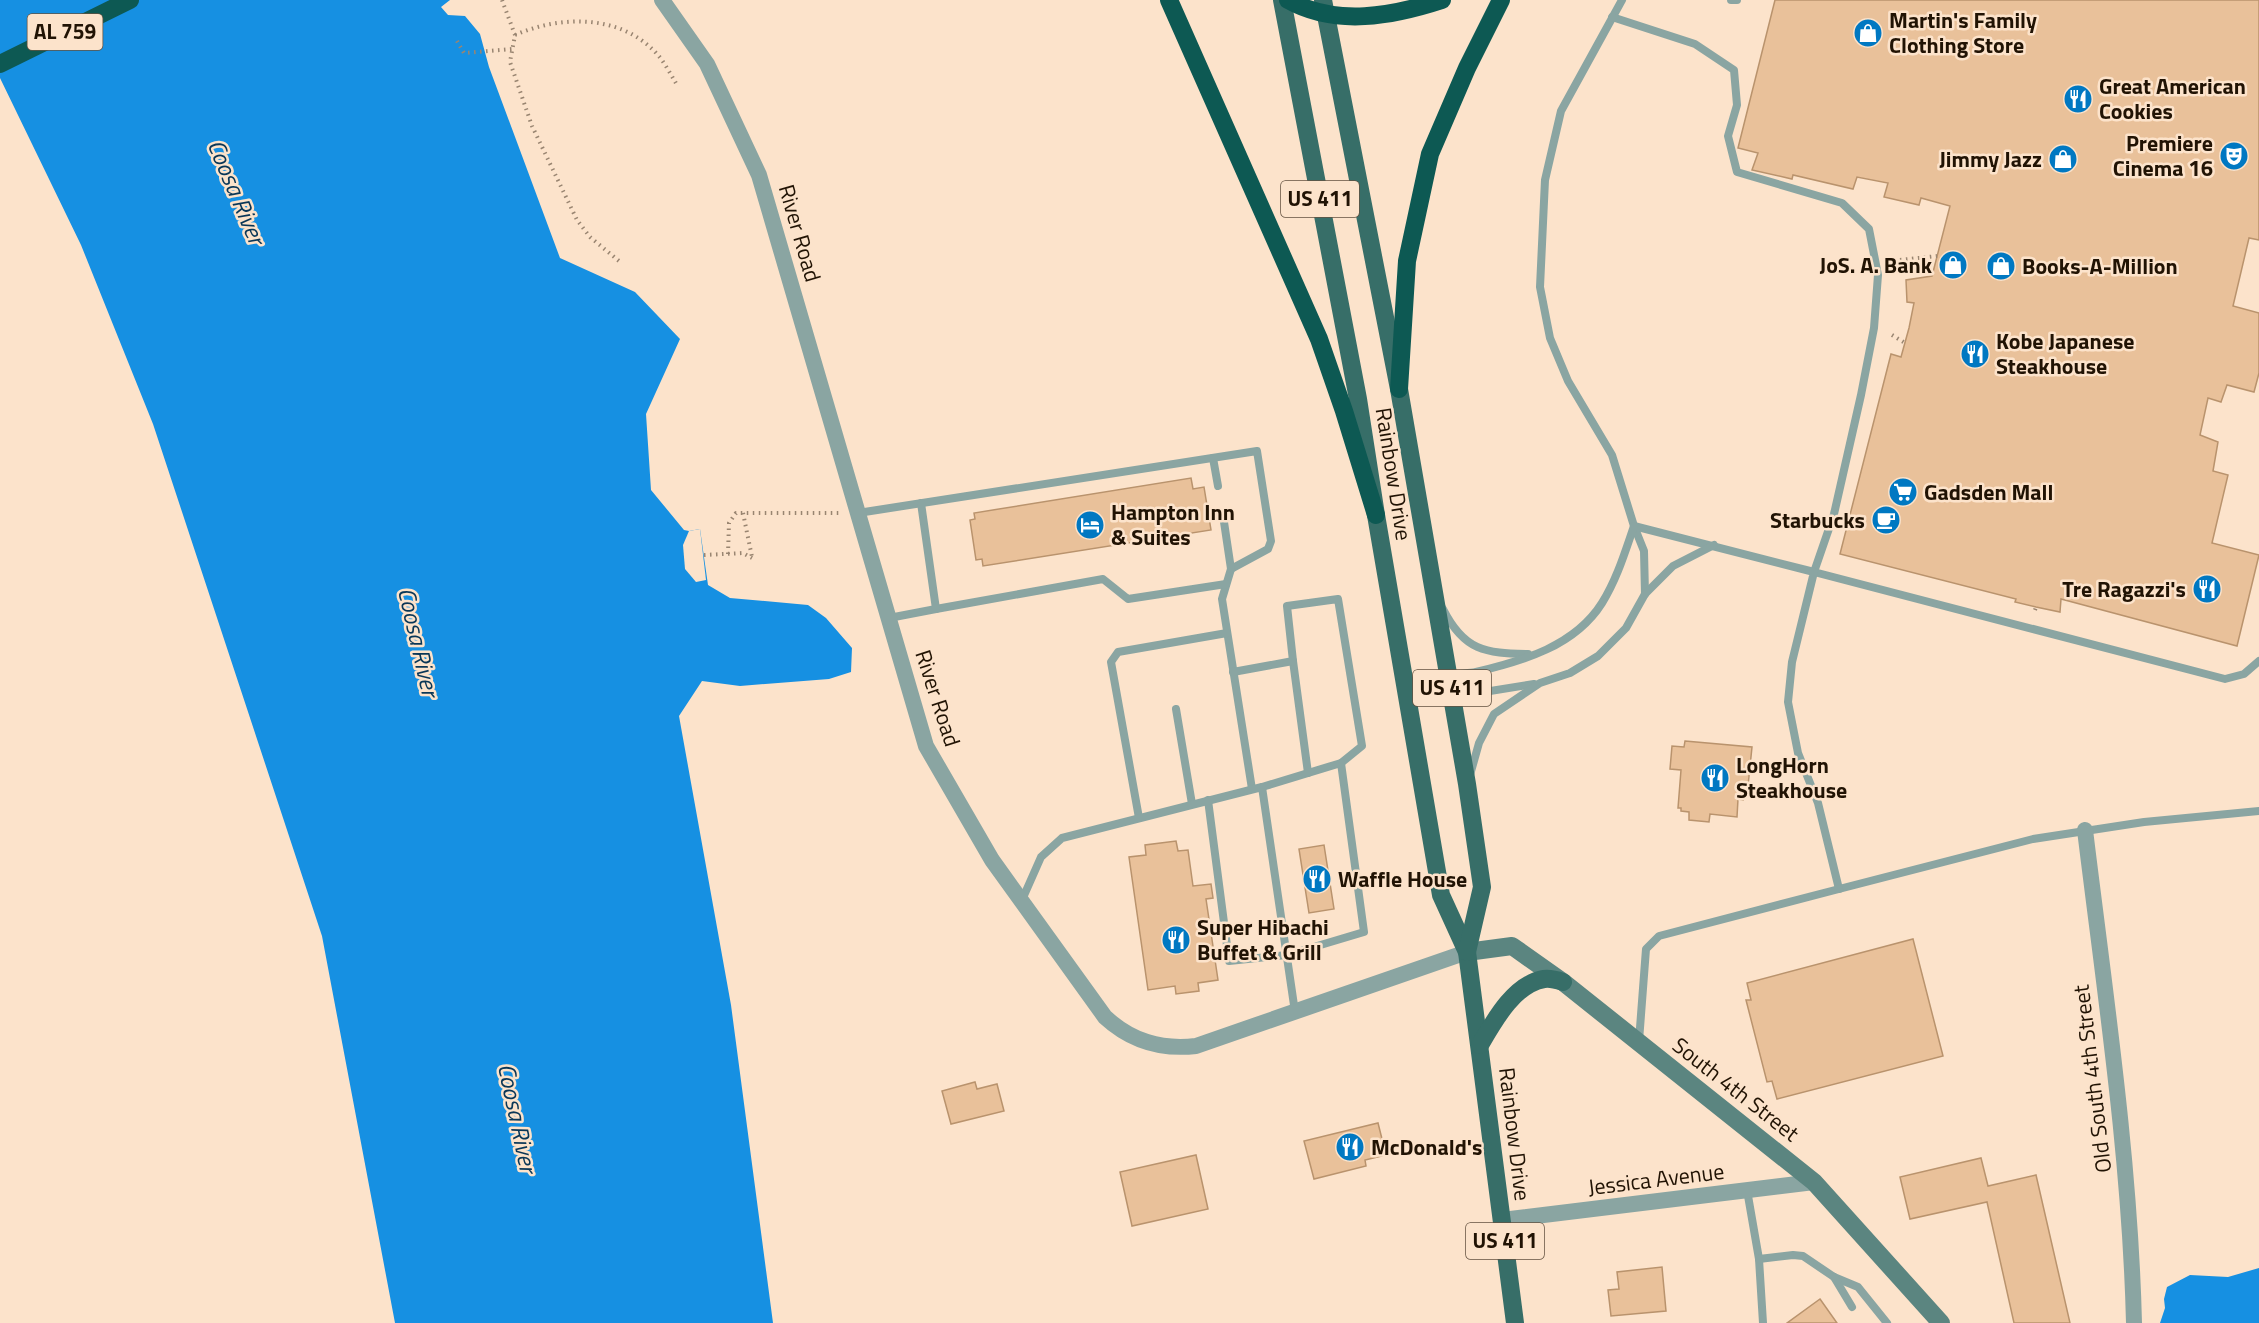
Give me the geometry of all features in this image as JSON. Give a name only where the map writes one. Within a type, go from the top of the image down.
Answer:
[{"type":"highway","name":"AL 759","points":[[0,64],[130,0]]},
{"type":"highway","points":[[1169,0],[1318,339],[1344,411],[1376,515]]},
{"type":"highway","points":[[1288,0],[1379,15],[1442,0]]},
{"type":"highway","points":[[1399,389],[1407,261],[1430,154],[1467,68],[1501,0]]},
{"type":"main road","name":"Rainbow Drive","points":[[1282,0],[1358,399],[1441,895],[1467,952],[1515,1323]]},
{"type":"main road","name":"Rainbow Drive","points":[[1324,7],[1399,389],[1467,784],[1482,887],[1467,952]]},
{"type":"main road","points":[[1480,1045],[1497,1018],[1523,989],[1536,981],[1547,978],[1563,982]]},
{"type":"street","name":"River Road","points":[[662,0],[706,64],[759,175],[926,746],[992,860],[1104,1017],[1138,1040],[1166,1047],[1196,1046],[1467,952]]},
{"type":"street","name":"Old South 4th Street","points":[[2085,830],[2123,1144],[2132,1258],[2134,1323]]},
{"type":"street","name":"South 4th Street","points":[[1467,952],[1512,946],[1563,982],[1814,1182],[1941,1323]]},
{"type":"street","name":"Jessica Avenue","points":[[1502,1220],[1814,1182]]},
{"type":"lane","points":[[1622,0],[1561,111],[1545,180],[1540,287],[1551,338],[1568,381],[1612,455],[1644,551],[1645,594]]},
{"type":"lane","points":[[1731,0],[1737,0]]},
{"type":"lane","points":[[1612,17],[1695,44],[1734,70],[1737,105],[1728,136],[1737,172],[1842,203],[1869,228],[1878,275],[1874,328],[1834,514],[1814,572],[1792,662],[1788,702],[1798,753],[1818,803],[1839,889]]},
{"type":"lane","points":[[858,513],[1257,451],[1271,541],[1268,549],[1231,569]]},
{"type":"lane","points":[[1213,458],[1218,486]]},
{"type":"lane","points":[[921,503],[936,609]]},
{"type":"lane","points":[[1224,522],[1231,569],[1222,599],[1233,672],[1287,954],[1295,1012]]},
{"type":"lane","points":[[1634,526],[2225,679],[2244,674],[2259,661]]},
{"type":"lane","points":[[1407,698],[1450,676],[1505,665],[1535,655],[1579,630],[1602,604],[1617,573],[1634,526]]},
{"type":"lane","points":[[1407,698],[1453,697],[1540,683],[1570,673],[1598,656],[1626,628],[1645,594],[1673,566],[1714,545]]},
{"type":"lane","points":[[889,618],[1103,579],[1128,600],[1226,584]]},
{"type":"lane","points":[[1435,593],[1461,637],[1475,646],[1497,653],[1535,655]]},
{"type":"lane","points":[[1021,902],[1041,857],[1062,838],[1257,788],[1341,763],[1362,746],[1338,599],[1287,606],[1308,772]]},
{"type":"lane","points":[[1139,818],[1112,662],[1118,652],[1227,633]]},
{"type":"lane","points":[[1233,672],[1293,661]]},
{"type":"lane","points":[[1467,784],[1479,743],[1494,714],[1540,683]]},
{"type":"lane","points":[[1176,709],[1192,804]]},
{"type":"lane","points":[[1208,800],[1229,961],[1287,954],[1364,932],[1341,763]]},
{"type":"lane","points":[[1639,1042],[1646,949],[1659,936],[2033,839],[2085,830],[2259,811]]},
{"type":"lane","points":[[1747,1190],[1759,1259],[1763,1323]]},
{"type":"lane","points":[[1759,1259],[1803,1256],[1834,1277],[1858,1287],[1887,1323]]},
{"type":"lane","points":[[1834,1277],[1852,1307]]},
{"type":"path","points":[[502,0],[515,35],[510,62],[532,126],[577,220],[590,237],[619,261]]},
{"type":"path","points":[[515,35],[531,28],[580,21],[605,22],[628,31],[658,54],[678,85]]},
{"type":"path","points":[[457,41],[464,53],[512,49]]},
{"type":"path","points":[[1900,260],[1937,256]]},
{"type":"path","points":[[1892,335],[1905,343]]},
{"type":"path","points":[[728,554],[729,523],[736,513],[858,513]]},
{"type":"path","points":[[704,555],[743,553],[752,558],[743,513]]},
{"type":"water","name":"Coosa River","points":[[0,0],[450,0],[441,7],[448,15],[465,16],[480,34],[489,67],[560,258],[635,292],[680,339],[646,414],[651,490],[684,530],[700,529],[708,585],[730,598],[808,605],[826,618],[852,648],[851,672],[829,679],[740,686],[702,681],[679,716],[731,1005],[773,1323],[395,1323],[322,936],[153,424],[81,245],[0,78]]},
{"type":"water","points":[[2259,1268],[2259,1323],[2160,1323],[2165,1308],[2164,1299],[2167,1287],[2190,1275],[2228,1277]]},
{"type":"pier","points":[[700,529],[706,580],[696,582],[685,569],[683,545],[689,531]]},
{"type":"building","points":[[1775,0],[2259,0],[2259,240],[2249,238],[2233,306],[2259,313],[2259,373],[2254,392],[2227,385],[2221,402],[2208,398],[2200,435],[2218,442],[2213,471],[2228,475],[2212,543],[2259,555],[2237,646],[2061,599],[2060,612],[2036,607],[2015,602],[2016,599],[1840,554],[1891,354],[1901,357],[1909,328],[1914,303],[1907,302],[1906,280],[1932,276],[1950,206],[1921,198],[1919,205],[1884,197],[1888,183],[1857,177],[1853,189],[1793,175],[1792,179],[1752,170],[1758,153],[1738,148]]},
{"type":"building","name":"Hampton Inn & Suites","points":[[1191,478],[1193,489],[1204,487],[1211,530],[983,566],[982,559],[976,560],[970,520],[975,519],[974,513]]},
{"type":"building","name":"LongHorn Steakhouse","points":[[1685,741],[1752,747],[1748,786],[1744,786],[1743,800],[1738,799],[1737,817],[1710,814],[1709,822],[1689,820],[1689,812],[1678,808],[1681,770],[1670,769],[1672,746],[1684,747]]},
{"type":"building","name":"Super Hibachi Buffet & Grill","points":[[1176,841],[1178,851],[1188,850],[1193,886],[1211,884],[1213,898],[1206,899],[1218,980],[1198,983],[1199,991],[1176,994],[1175,986],[1148,990],[1129,857],[1146,855],[1145,845]]},
{"type":"building","name":"Waffle House","points":[[1324,845],[1334,909],[1309,913],[1299,849]]},
{"type":"building","points":[[1913,939],[1943,1056],[1777,1099],[1772,1081],[1767,1082],[1746,1000],[1751,1000],[1747,983]]},
{"type":"building","points":[[975,1082],[977,1089],[997,1084],[1004,1111],[951,1124],[942,1091]]},
{"type":"building","points":[[1378,1123],[1386,1155],[1365,1160],[1366,1166],[1314,1179],[1304,1141]]},
{"type":"building","points":[[1196,1155],[1208,1209],[1132,1226],[1120,1172]]},
{"type":"building","points":[[1981,1158],[1988,1186],[2036,1175],[2070,1323],[2014,1323],[1987,1202],[1910,1219],[1900,1177]]},
{"type":"building","points":[[1662,1267],[1666,1311],[1611,1316],[1608,1290],[1619,1289],[1617,1272]]},
{"type":"building","points":[[1820,1299],[1837,1323],[1787,1323]]},
{"type":"place","name":"Martin's Family Clothing Store","points":[[1868,33]]},
{"type":"place","name":"Great American Cookies","points":[[2078,99]]},
{"type":"place","name":"Premiere Cinema 16","points":[[2234,156]]},
{"type":"place","name":"Jimmy Jazz","points":[[2063,159]]},
{"type":"place","name":"JoS. A. Bank","points":[[1953,265]]},
{"type":"place","name":"Books-A-Million","points":[[2001,266]]},
{"type":"place","name":"Kobe Japanese Steakhouse","points":[[1975,354]]},
{"type":"place","name":"Gadsden Mall","points":[[1903,492]]},
{"type":"place","name":"Starbucks","points":[[1886,520]]},
{"type":"place","name":"Hampton Inn & Suites","points":[[1090,525]]},
{"type":"place","name":"Tre Ragazzi's","points":[[2207,589]]},
{"type":"place","name":"LongHorn Steakhouse","points":[[1715,778]]},
{"type":"place","name":"Waffle House","points":[[1317,879]]},
{"type":"place","name":"Super Hibachi Buffet & Grill","points":[[1176,940]]},
{"type":"place","name":"McDonald's","points":[[1350,1147]]}]
